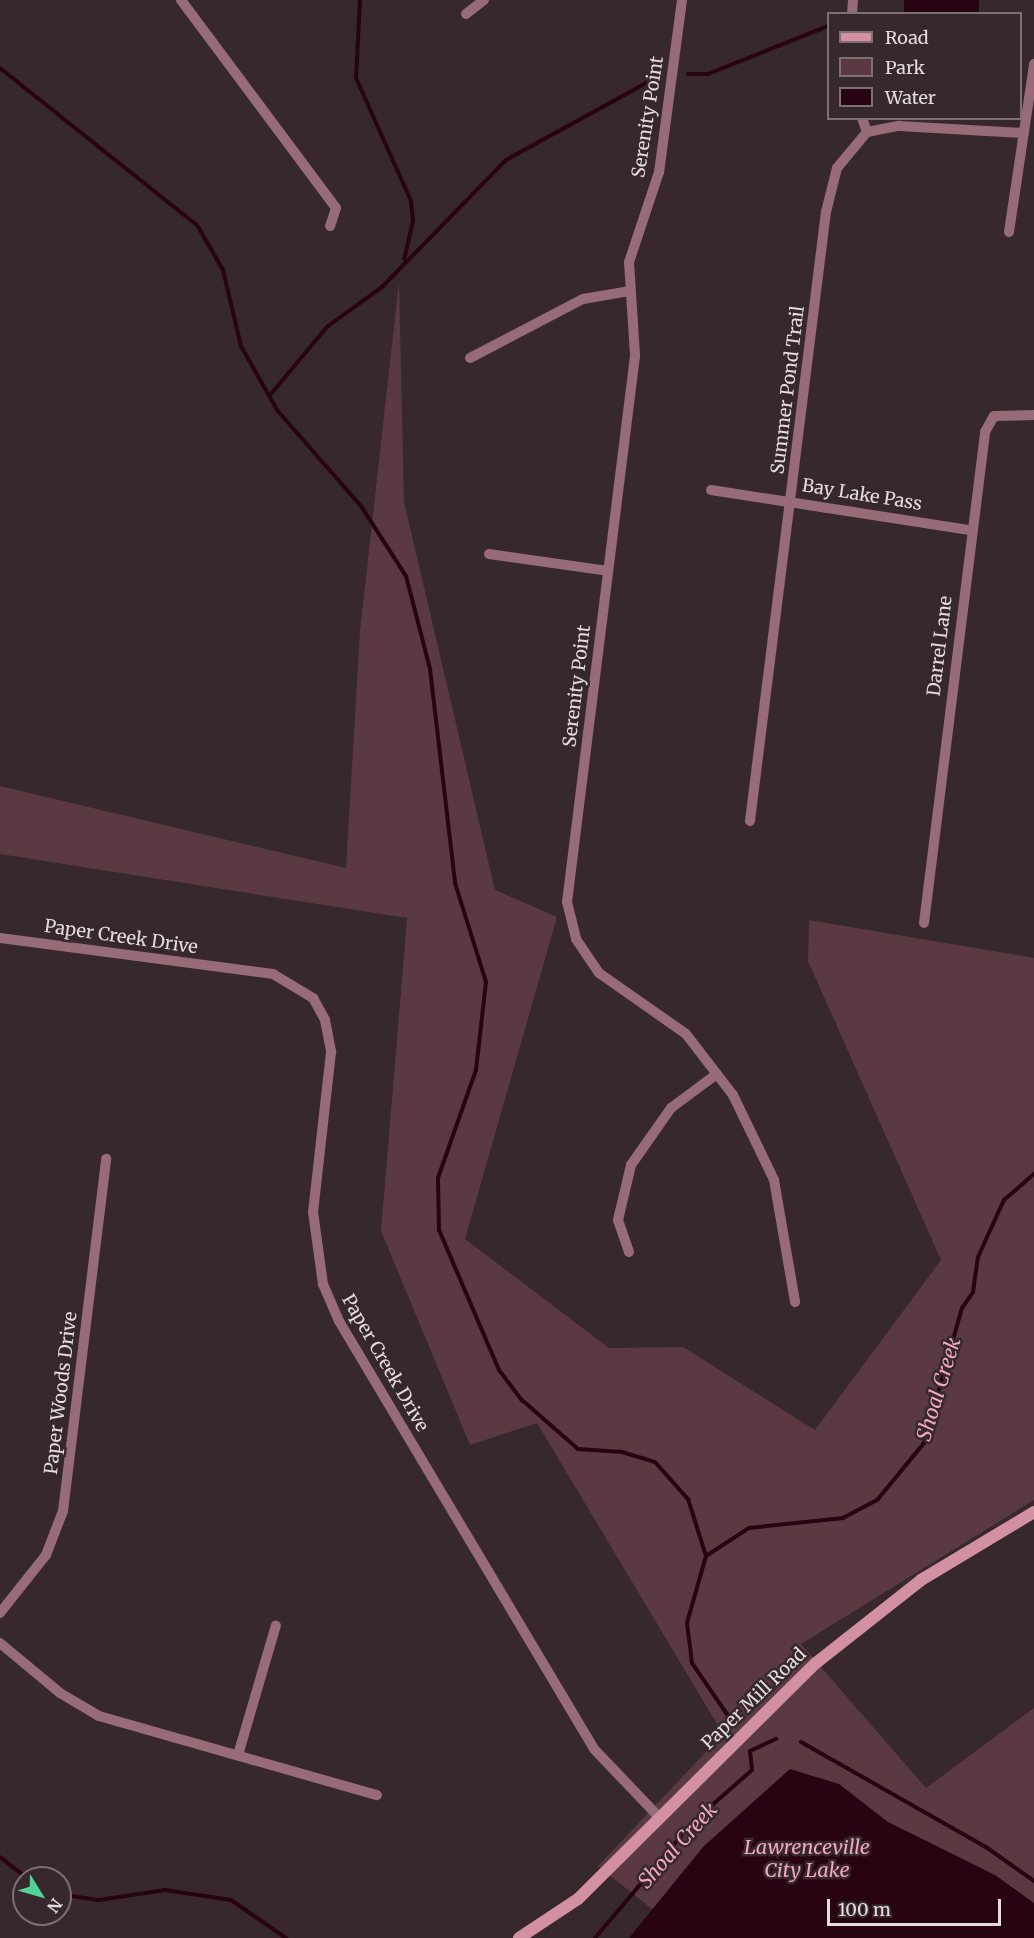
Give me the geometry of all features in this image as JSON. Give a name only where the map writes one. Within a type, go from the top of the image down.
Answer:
[{"type":"street","points":[[181,0],[336,208],[330,226]]},
{"type":"street","points":[[466,14],[484,0]]},
{"type":"street","name":"Serenity Point","points":[[682,0],[660,172],[628,262],[635,356],[567,902],[576,939],[599,973],[686,1034],[717,1074],[774,1179],[795,1302]]},
{"type":"street","points":[[1009,232],[1034,64]]},
{"type":"street","points":[[863,120],[867,132],[899,126],[1024,133]]},
{"type":"street","name":"Summer Pond Trail","points":[[750,821],[830,191],[837,168],[867,132]]},
{"type":"street","points":[[470,358],[583,299],[630,291]]},
{"type":"street","name":"Darrel Lane","points":[[924,923],[970,530],[985,432],[994,416],[1034,415]]},
{"type":"street","name":"Bay Lake Pass","points":[[711,490],[791,500],[970,530]]},
{"type":"street","points":[[489,554],[608,572]]},
{"type":"street","name":"Paper Creek Drive","points":[[0,938],[273,974],[313,998],[325,1020],[331,1052],[313,1212],[327,1293],[594,1749],[660,1818]]},
{"type":"street","points":[[629,1252],[618,1220],[631,1165],[671,1108],[717,1074]]},
{"type":"street","name":"Paper Woods Drive","points":[[0,1613],[46,1555],[63,1511],[106,1159]]},
{"type":"street","name":"Paper Mill Road","points":[[519,1938],[578,1899],[816,1663],[921,1580],[1034,1512]]},
{"type":"street","points":[[238,1755],[276,1625]]},
{"type":"street","points":[[0,1643],[81,1708],[377,1795]]},
{"type":"green space","points":[[399,282],[404,502],[495,890],[557,917],[465,1239],[609,1348],[683,1347],[815,1430],[941,1260],[808,961],[809,920],[1034,958],[1034,1500],[801,1644],[926,1788],[1034,1708],[1034,1938],[652,1909],[598,1866],[723,1734],[537,1423],[470,1445],[381,1231],[407,918],[0,854],[0,786],[346,868],[360,631]]},
{"type":"water","points":[[904,0],[979,0],[979,12],[904,12]]},
{"type":"water","name":"Lawrenceville City Lake","points":[[790,1769],[839,1784],[888,1822],[995,1875],[1034,1903],[1034,1938],[629,1938],[703,1847]]},
{"type":"waterway","points":[[360,0],[356,78],[411,201],[413,221],[404,259]]},
{"type":"waterway","points":[[688,74],[708,74],[827,26]]},
{"type":"waterway","points":[[0,68],[197,225],[223,270],[241,346],[277,410],[361,506],[406,576],[430,669],[455,883],[486,982],[476,1070],[438,1178],[439,1230],[499,1370],[522,1400],[578,1449],[622,1452],[655,1462],[688,1499],[706,1556]]},
{"type":"waterway","points":[[270,395],[328,326],[382,287],[506,160],[657,77]]},
{"type":"waterway","name":"Shoal Creek","points":[[731,1720],[692,1663],[687,1623],[706,1556],[749,1528],[843,1518],[878,1499],[924,1443],[962,1308],[973,1292],[978,1257],[1004,1200],[1034,1174]]},
{"type":"waterway","name":"Shoal Creek","points":[[595,1938],[694,1821],[752,1770],[750,1751],[776,1739]]},
{"type":"waterway","points":[[801,1742],[986,1847],[1034,1881]]},
{"type":"waterway","points":[[0,1857],[12,1866]]},
{"type":"waterway","points":[[72,1896],[99,1900],[165,1890],[231,1900],[286,1938]]}]
